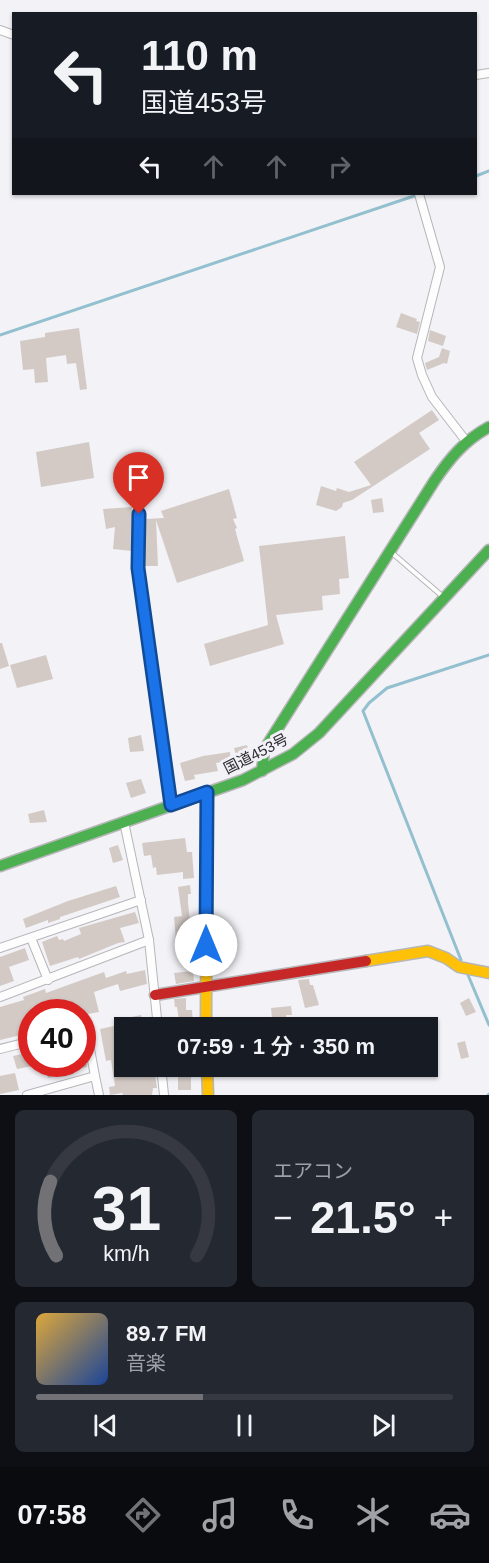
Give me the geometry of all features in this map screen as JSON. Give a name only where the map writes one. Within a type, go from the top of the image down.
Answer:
[{"type":"main road","points":[[262,771],[264,750],[435,480],[466,441],[489,427]]},
{"type":"main road","name":"国道453号","points":[[0,866],[262,771],[293,754],[319,733],[489,550]]},
{"type":"main road","points":[[206,1017],[207,792]]},
{"type":"main road","points":[[155,995],[428,951],[446,958],[459,967],[489,974]]},
{"type":"main road","points":[[207,1077],[208,1095]]},
{"type":"street","points":[[419,195],[441,267],[417,358],[432,397],[466,441]]},
{"type":"street","points":[[139,514],[138,568],[171,805]]},
{"type":"street","points":[[124,822],[149,940],[157,1017]]},
{"type":"street","points":[[0,948],[141,900]]},
{"type":"street","points":[[31,938],[48,980]]},
{"type":"street","points":[[0,997],[149,940]]},
{"type":"street","points":[[0,1049],[18,1044]]},
{"type":"street","points":[[27,1095],[91,1077]]},
{"type":"street","points":[[95,1077],[99,1095]]},
{"type":"street","points":[[162,1077],[164,1095]]},
{"type":"lane","points":[[391,552],[444,598]]},
{"type":"building","points":[[401,313],[420,322],[417,334],[396,327]]},
{"type":"building","points":[[79,328],[87,389],[80,390],[76,363],[67,364],[66,355],[46,358],[48,382],[35,383],[34,369],[23,370],[20,341],[45,337],[45,333]]},
{"type":"building","points":[[430,330],[446,336],[443,346],[428,341]]},
{"type":"building","points":[[442,348],[450,351],[447,364],[444,363],[427,370],[425,363],[439,357]]},
{"type":"building","points":[[432,410],[439,420],[419,433],[430,449],[352,500],[343,503],[342,507],[336,511],[316,505],[321,486],[349,492],[371,485],[354,462]]},
{"type":"building","points":[[89,442],[94,478],[41,487],[36,452]]},
{"type":"building","points":[[229,489],[237,518],[233,519],[237,528],[235,529],[244,561],[177,583],[156,520],[158,566],[144,566],[145,519],[164,518],[161,511]]},
{"type":"building","points":[[382,498],[384,512],[373,513],[371,500]]},
{"type":"building","points":[[132,507],[132,551],[113,549],[115,527],[106,529],[103,509]]},
{"type":"building","points":[[345,536],[349,578],[339,579],[340,594],[322,596],[323,610],[276,615],[284,644],[210,666],[204,644],[268,625],[259,546]]},
{"type":"building","points":[[0,643],[2,643],[9,666],[0,669]]},
{"type":"building","points":[[46,655],[53,679],[17,688],[10,665]]},
{"type":"building","points":[[141,735],[144,751],[130,752],[128,738]]},
{"type":"building","points":[[247,745],[249,753],[236,756],[234,748]]},
{"type":"building","points":[[230,752],[231,761],[216,763],[218,771],[194,775],[195,779],[185,781],[180,763],[203,756]]},
{"type":"building","points":[[141,779],[146,793],[131,798],[126,783]]},
{"type":"building","points":[[44,810],[47,822],[30,823],[28,814]]},
{"type":"building","points":[[185,838],[187,852],[192,852],[194,878],[183,879],[183,872],[157,875],[156,867],[153,868],[151,855],[144,856],[142,843]]},
{"type":"building","points":[[118,845],[123,860],[113,863],[109,848]]},
{"type":"building","points":[[190,885],[191,894],[188,894],[188,902],[192,944],[180,945],[179,940],[176,940],[174,917],[182,916],[178,887]]},
{"type":"building","points":[[116,886],[120,897],[48,923],[48,920],[26,928],[23,919],[68,901]]},
{"type":"building","points":[[135,912],[139,923],[120,928],[125,942],[79,959],[78,957],[50,966],[42,942],[57,936],[59,940],[64,941],[81,934],[79,928]]},
{"type":"building","points":[[25,948],[29,960],[9,967],[14,981],[0,986],[0,957]]},
{"type":"building","points":[[145,970],[147,984],[120,991],[118,984],[94,992],[96,999],[24,999],[23,997],[45,989],[46,993],[104,972],[106,978],[126,971],[127,974]]},
{"type":"building","points":[[193,971],[194,981],[176,984],[174,973]]},
{"type":"building","points":[[309,979],[319,1005],[305,1008],[298,980]]},
{"type":"building","points":[[186,998],[186,1010],[192,1010],[192,1017],[178,1017],[174,999]]},
{"type":"building","points":[[469,998],[476,1012],[466,1016],[460,1003]]},
{"type":"building","points":[[18,1002],[18,1036],[0,1040],[0,1007]]},
{"type":"building","points":[[291,1006],[292,1015],[272,1017],[271,1008]]},
{"type":"building","points":[[114,1026],[114,1077],[155,1077],[157,1088],[153,1088],[152,1095],[123,1095],[122,1093],[110,1095],[109,1087],[115,1086],[111,1060],[106,1061],[100,1029]]},
{"type":"building","points":[[465,1041],[469,1057],[461,1059],[457,1043]]},
{"type":"building","points":[[18,1055],[18,1069],[17,1069],[13,1056]]},
{"type":"building","points":[[15,1073],[19,1090],[0,1094],[0,1076]]},
{"type":"building","points":[[178,1077],[191,1077],[191,1090],[178,1090]]},
{"type":"waterway","points":[[477,176],[489,171]]},
{"type":"waterway","points":[[0,335],[414,196]]},
{"type":"waterway","points":[[461,960],[363,711],[387,688],[489,655]]},
{"type":"waterway","points":[[468,975],[489,1025]]},
{"type":"traffic: fast","points":[[262,771],[264,750],[435,480],[459,450],[489,427]]},
{"type":"traffic: fast","points":[[0,866],[243,780],[293,754],[319,733],[489,550]]},
{"type":"traffic: slow","points":[[206,1017],[207,793]]},
{"type":"traffic: slow","points":[[366,961],[428,951],[446,958],[459,967],[489,973]]},
{"type":"traffic: slow","points":[[207,1077],[208,1095]]},
{"type":"traffic: jam","points":[[155,995],[366,961]]},
{"type":"route","points":[[139,514],[138,568],[171,805],[207,792],[206,945]]}]
